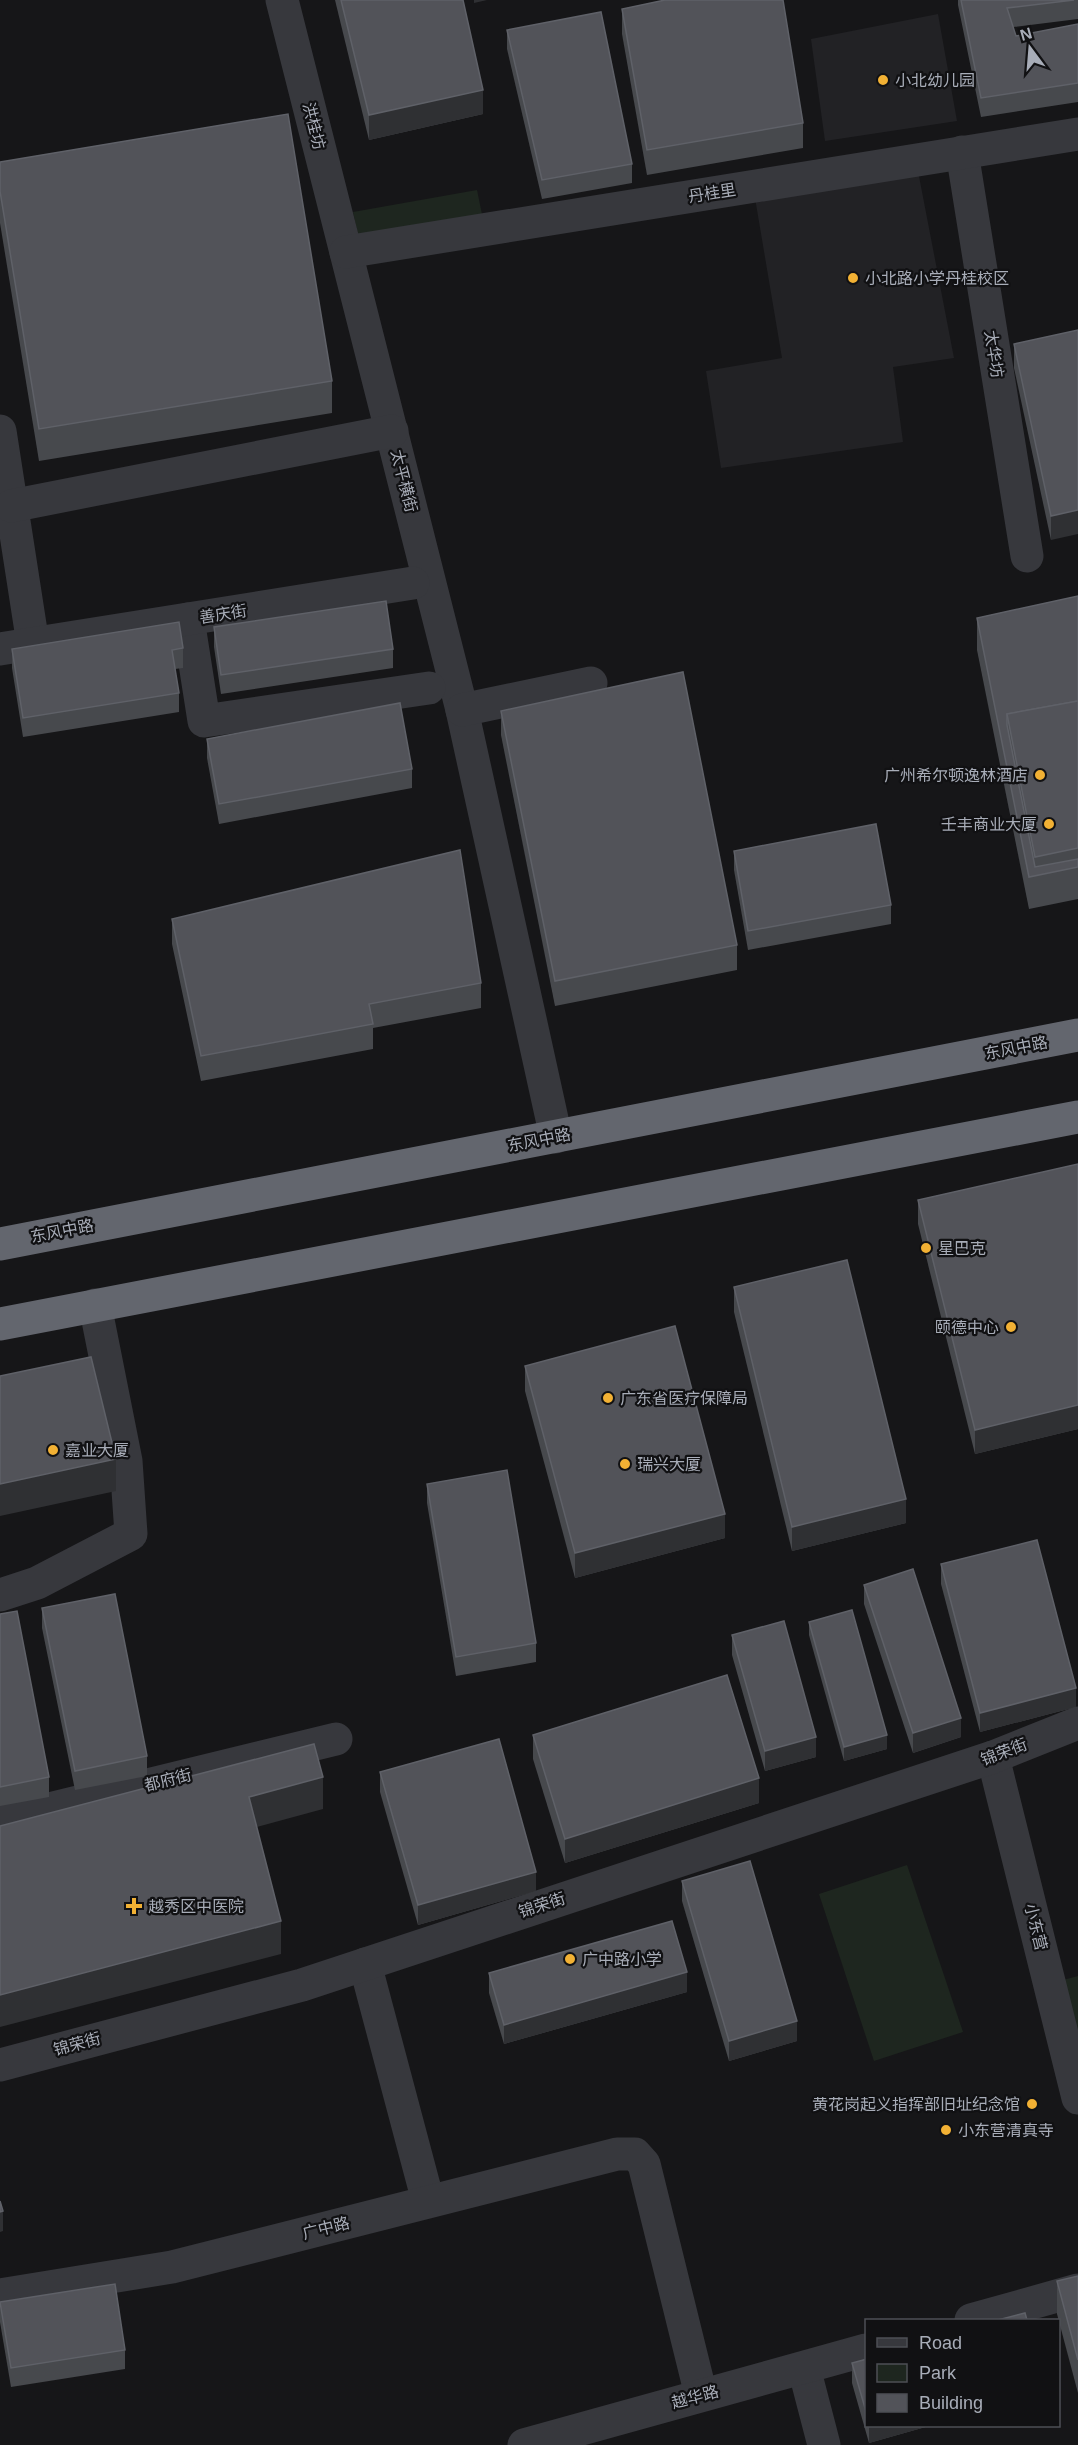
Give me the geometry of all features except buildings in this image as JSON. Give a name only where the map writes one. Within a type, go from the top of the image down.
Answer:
[{"type":"highway","name":"东风中路","points":[[0,1244],[1078,1035]]},
{"type":"highway","points":[[0,1324],[1078,1116]]},
{"type":"street","name":"洪桂坊","points":[[282,0],[346,252]]},
{"type":"street","name":"丹桂里","points":[[346,252],[1078,134]]},
{"type":"street","name":"太华坊","points":[[962,152],[1027,556]]},
{"type":"street","name":"太平横街","points":[[346,252],[462,710],[556,1137]]},
{"type":"street","points":[[0,431],[33,644]]},
{"type":"street","points":[[11,506],[392,431]]},
{"type":"street","name":"善庆街","points":[[0,650],[413,582]]},
{"type":"street","points":[[188,619],[204,721],[429,688]]},
{"type":"street","points":[[462,710],[591,684]]},
{"type":"street","points":[[0,1595],[37,1583],[131,1534],[126,1461],[95,1305]]},
{"type":"street","name":"锦荣街","points":[[0,2065],[302,1985],[993,1757],[1078,1723]]},
{"type":"street","name":"都府街","points":[[0,1821],[336,1739]]},
{"type":"street","name":"小东营","points":[[993,1757],[1078,2098]]},
{"type":"street","points":[[365,1964],[428,2201]]},
{"type":"street","name":"广中路","points":[[0,2295],[172,2267],[617,2154],[635,2154],[644,2164],[701,2395]]},
{"type":"street","points":[[975,2319],[1078,2290]]},
{"type":"street","name":"越华路","points":[[524,2445],[865,2351]]},
{"type":"street","points":[[804,2368],[824,2445]]},
{"type":"shaded area","name":"小北幼儿园","points":[[938,14],[957,121],[825,141],[811,39]]},
{"type":"shaded area","name":"小北路小学丹桂校区","points":[[918,171],[954,358],[893,367],[903,442],[721,468],[706,371],[782,358],[755,198]]},
{"type":"green space","points":[[477,190],[484,224],[360,244],[353,212]]},
{"type":"green space","points":[[907,1865],[963,2032],[874,2061],[819,1894]]},
{"type":"green space","points":[[1078,1976],[1078,2042],[1063,1980]]},
{"type":"place","name":"小北幼儿园","points":[[883,80]]},
{"type":"place","name":"小北路小学丹桂校区","points":[[853,278]]},
{"type":"place","name":"广州希尔顿逸林酒店","points":[[1040,775]]},
{"type":"place","name":"壬丰商业大厦","points":[[1049,824]]},
{"type":"place","name":"星巴克","points":[[926,1248]]},
{"type":"place","name":"颐德中心","points":[[1011,1327]]},
{"type":"place","name":"广东省医疗保障局","points":[[608,1398]]},
{"type":"place","name":"嘉业大厦","points":[[53,1450]]},
{"type":"place","name":"瑞兴大厦","points":[[625,1464]]},
{"type":"place","name":"越秀区中医院","points":[[134,1906]]},
{"type":"place","name":"广中路小学","points":[[570,1959]]},
{"type":"place","name":"黄花岗起义指挥部旧址纪念馆","points":[[1032,2104]]},
{"type":"place","name":"小东营清真寺","points":[[946,2130]]}]
